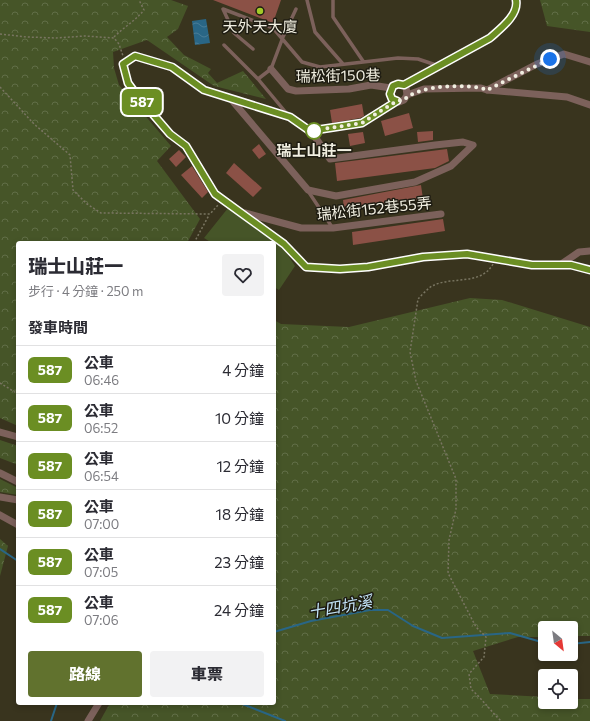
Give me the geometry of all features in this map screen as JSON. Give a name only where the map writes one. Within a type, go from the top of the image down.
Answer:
[{"type":"street","points":[[397,101],[391,96],[391,88],[398,84],[404,85],[440,66],[494,34],[513,14],[516,0]]},
{"type":"street","points":[[487,90],[537,64],[564,54],[590,62]]},
{"type":"street","points":[[230,98],[308,190],[336,196],[415,182],[451,166],[473,145],[463,142],[330,159],[310,131],[290,117],[230,98],[204,90],[172,67],[135,56],[126,61],[123,64],[128,83],[170,134],[186,146],[215,194],[284,244],[306,267],[340,269],[368,267],[423,257],[467,254],[532,265],[571,265],[590,270]]},
{"type":"street","name":"瑞松街150巷","points":[[271,69],[288,89],[296,91],[349,89],[371,85],[391,88]]},
{"type":"street","points":[[310,131],[362,123],[397,101],[404,100],[407,95],[407,90],[404,85]]},
{"type":"street","points":[[407,95],[424,89],[443,87],[481,88],[487,90],[567,97],[590,105]]},
{"type":"street","name":"瑞松街152巷55弄","points":[[239,212],[301,228],[333,228],[441,214]]},
{"type":"street","points":[[560,265],[579,252],[590,251]]},
{"type":"street","points":[[0,432],[16,436]]},
{"type":"street","points":[[0,473],[16,481]]},
{"type":"street","points":[[0,497],[16,500]]},
{"type":"street","points":[[0,515],[16,524]]},
{"type":"street","points":[[88,721],[98,705]]},
{"type":"lane","points":[[306,0],[315,32],[343,64]]},
{"type":"lane","points":[[333,0],[333,17],[363,61]]},
{"type":"lane","points":[[253,49],[234,33],[223,9],[273,28],[302,62],[320,67],[363,61],[418,59],[440,66]]},
{"type":"lane","points":[[258,79],[271,69],[282,37],[296,9]]},
{"type":"lane","points":[[224,45],[258,79],[290,117]]},
{"type":"lane","points":[[308,190],[333,228]]},
{"type":"path","points":[[114,38],[122,29],[135,21],[144,10],[139,0]]},
{"type":"path","points":[[0,34],[27,37],[56,38],[85,36],[114,38],[119,44],[126,61]]},
{"type":"path","points":[[0,87],[34,124],[70,155],[73,190],[101,213],[210,214]]},
{"type":"path","points":[[195,241],[210,214],[223,200]]},
{"type":"path","points":[[496,259],[491,268],[482,275],[467,280],[454,281],[432,286],[418,299],[410,352],[416,381],[456,479],[456,509],[449,540],[448,573],[476,628],[486,638],[484,657],[469,674],[471,689],[487,703],[488,708],[501,721]]},
{"type":"path","points":[[0,383],[16,393]]},
{"type":"green space","points":[[0,0],[171,0],[188,6],[178,29],[167,37],[184,55],[211,69],[208,73],[217,83],[243,71],[266,99],[214,86],[147,40],[113,52],[114,68],[119,85],[171,146],[157,161],[200,219],[188,241],[16,241],[16,425],[0,418]]},
{"type":"green space","points":[[540,0],[590,0],[590,32],[547,26]]},
{"type":"green space","points":[[228,208],[275,241],[209,241],[204,238]]},
{"type":"green space","points":[[276,242],[282,246],[295,266],[279,290],[276,288]]},
{"type":"green space","points":[[470,298],[502,300],[590,327],[590,636],[578,636],[578,621],[538,621],[538,637],[518,637],[473,651],[490,694],[538,697],[538,709],[578,709],[578,699],[590,699],[590,721],[100,721],[109,705],[276,705],[276,321],[281,324],[349,327]]},
{"type":"green space","points":[[0,440],[16,445],[16,464],[0,458]]},
{"type":"green space","points":[[0,479],[16,487],[16,495],[0,492]]},
{"type":"green space","points":[[0,539],[8,546],[0,576]]},
{"type":"water","points":[[206,19],[210,43],[195,45],[192,21]]},
{"type":"building","name":"天外天大廈","points":[[213,0],[281,0],[273,23]]},
{"type":"building","points":[[362,104],[364,116],[332,123],[330,110]]},
{"type":"building","points":[[409,113],[413,128],[385,136],[381,121]]},
{"type":"building","points":[[433,131],[433,140],[418,142],[417,132]]},
{"type":"building","points":[[363,132],[365,143],[350,146],[348,134]]},
{"type":"building","points":[[259,144],[266,154],[259,159],[252,150]]},
{"type":"building","points":[[447,149],[449,161],[435,168],[337,181],[335,163]]},
{"type":"building","points":[[179,150],[186,157],[176,167],[169,159]]},
{"type":"building","points":[[234,163],[262,188],[253,197],[226,173]]},
{"type":"building","points":[[192,166],[208,192],[202,198],[181,175]]},
{"type":"building","points":[[421,185],[423,199],[344,210],[343,200]]},
{"type":"building","points":[[443,219],[445,231],[353,245],[352,232]]},
{"type":"waterway","name":"十四坑溪","points":[[0,549],[16,560]]},
{"type":"waterway","name":"十四坑溪","points":[[276,631],[311,621],[370,610],[388,610],[413,626],[442,638],[510,633],[538,641]]},
{"type":"waterway","name":"十四坑溪","points":[[578,643],[590,642]]},
{"type":"waterway","name":"十四坑溪","points":[[51,721],[56,705]]},
{"type":"waterway","points":[[245,705],[285,721]]},
{"type":"bus line","name":"587","points":[[516,0],[513,14],[490,38],[404,85],[398,84],[393,86],[390,94],[392,99],[397,101],[362,123],[310,131],[290,117],[204,90],[172,67],[135,56],[123,64],[128,83],[170,134],[186,146],[215,194],[284,244],[306,267],[340,269],[368,267],[423,257],[467,254],[532,265],[571,265],[590,270]]},
{"type":"place","name":"天外天大廈","points":[[260,11]]},
{"type":"place","name":"瑞士山莊一","points":[[314,131]]},
{"type":"route","points":[[314,131],[310,131],[362,123],[397,101],[399,102],[404,100],[407,95],[424,89],[443,87],[481,88],[487,90],[537,64],[550,59]]}]
